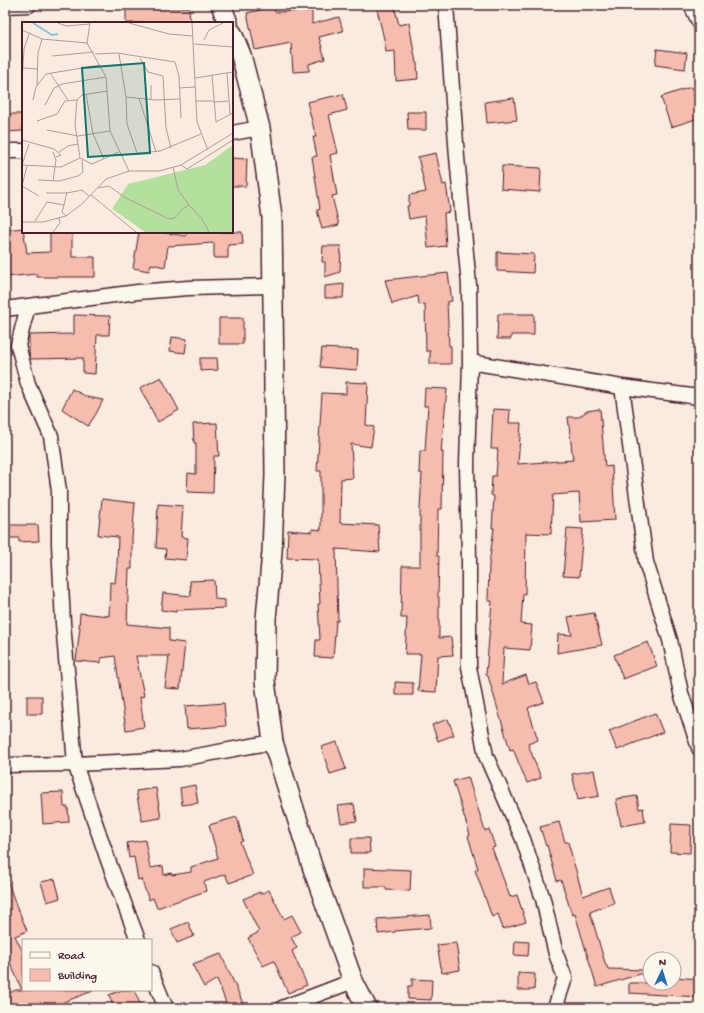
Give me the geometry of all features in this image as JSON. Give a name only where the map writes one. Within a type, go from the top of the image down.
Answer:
[{"type":"street","points":[[5,6],[29,5]]},
{"type":"street","points":[[221,5],[228,22]]},
{"type":"street","points":[[446,5],[457,157],[469,285],[470,362],[467,466],[469,667],[486,756],[523,839],[543,899],[556,954],[564,978],[555,1008]]},
{"type":"street","points":[[691,5],[699,22]]},
{"type":"street","points":[[233,35],[241,55],[260,128],[272,217],[275,474],[272,552],[266,619],[264,681],[273,742],[313,869],[353,981],[366,1008]]},
{"type":"street","points":[[233,133],[260,128]]},
{"type":"street","points":[[5,151],[22,151]]},
{"type":"street","points":[[5,309],[138,292],[188,288],[272,286]]},
{"type":"street","points":[[28,306],[18,345],[28,384],[51,436],[59,491],[59,544],[63,623],[75,764],[109,863],[138,939]]},
{"type":"street","points":[[470,362],[622,387],[699,397]]},
{"type":"street","points":[[622,387],[646,562],[670,640],[681,693],[699,748]]},
{"type":"street","points":[[5,765],[75,764],[180,758],[273,742]]},
{"type":"street","points":[[152,974],[166,1008]]},
{"type":"street","points":[[282,1008],[353,981]]},
{"type":"building","points":[[376,5],[394,5],[399,25],[409,23],[417,63],[418,79],[396,81],[395,51],[386,52]]},
{"type":"building","points":[[126,7],[189,7],[190,22],[126,22]]},
{"type":"building","points":[[273,7],[275,12],[312,11],[312,24],[339,17],[343,31],[319,37],[325,59],[309,64],[309,71],[293,72],[291,43],[255,50],[247,13]]},
{"type":"building","points":[[657,49],[687,53],[685,69],[655,65]]},
{"type":"building","points":[[691,87],[699,110],[699,118],[671,127],[661,97]]},
{"type":"building","points":[[343,94],[347,110],[329,115],[338,153],[330,155],[337,195],[332,196],[339,225],[322,229],[317,210],[320,209],[312,157],[317,156],[313,137],[316,137],[307,102]]},
{"type":"building","points":[[514,98],[517,120],[487,123],[485,102]]},
{"type":"building","points":[[407,112],[426,112],[426,130],[408,130]]},
{"type":"building","points":[[5,114],[22,114],[22,131],[5,132]]},
{"type":"building","points":[[436,153],[443,185],[446,184],[450,212],[444,213],[446,246],[428,248],[425,216],[409,219],[407,206],[409,206],[409,195],[426,192],[418,157]]},
{"type":"building","points":[[233,158],[247,159],[246,186],[233,186]]},
{"type":"building","points":[[502,166],[541,168],[540,192],[501,189]]},
{"type":"building","points":[[22,228],[27,253],[50,252],[50,233],[72,233],[72,257],[95,257],[95,277],[37,277],[37,274],[5,277],[5,230]]},
{"type":"building","points":[[242,232],[243,244],[228,245],[228,258],[214,258],[214,243],[168,246],[165,267],[151,264],[149,271],[133,268],[139,233],[166,233],[186,236],[186,233]]},
{"type":"building","points":[[323,246],[341,246],[340,272],[325,277],[325,262],[322,262]]},
{"type":"building","points":[[497,252],[534,254],[533,273],[497,271]]},
{"type":"building","points":[[448,273],[452,301],[447,302],[451,364],[430,364],[430,351],[426,351],[425,304],[419,305],[418,296],[392,304],[385,280]]},
{"type":"building","points":[[344,284],[343,298],[325,298],[325,286]]},
{"type":"building","points":[[498,314],[534,314],[534,335],[511,335],[511,339],[497,339]]},
{"type":"building","points":[[74,315],[110,316],[109,335],[97,335],[95,374],[83,373],[83,358],[30,359],[29,335],[74,334]]},
{"type":"building","points":[[219,318],[243,318],[243,344],[219,344]]},
{"type":"building","points":[[172,337],[187,339],[185,353],[170,351]]},
{"type":"building","points":[[322,348],[358,350],[357,370],[320,367]]},
{"type":"building","points":[[200,358],[217,358],[218,370],[200,371]]},
{"type":"building","points":[[161,377],[179,410],[158,422],[140,388]]},
{"type":"building","points":[[346,382],[368,383],[366,425],[374,427],[371,447],[351,444],[353,478],[341,479],[340,523],[378,525],[380,552],[336,549],[338,621],[336,621],[333,658],[315,657],[316,640],[320,640],[318,559],[287,558],[288,530],[312,532],[312,529],[321,530],[321,471],[317,471],[322,393],[346,394]]},
{"type":"building","points":[[425,388],[447,389],[441,452],[443,452],[442,509],[438,509],[437,556],[439,556],[439,638],[451,637],[453,655],[438,656],[436,692],[418,691],[421,654],[405,654],[407,618],[401,618],[402,566],[420,566],[420,509],[422,473],[419,473],[420,451],[425,451],[428,406],[424,406]]},
{"type":"building","points":[[72,389],[87,397],[103,400],[88,426],[62,409]]},
{"type":"building","points":[[493,409],[510,410],[509,423],[521,423],[518,464],[573,460],[568,417],[579,417],[587,411],[600,409],[605,467],[612,466],[615,520],[581,522],[579,493],[553,495],[551,534],[526,533],[525,594],[523,594],[521,624],[532,625],[530,650],[504,648],[502,684],[526,675],[529,684],[536,682],[544,702],[528,708],[538,740],[528,744],[541,778],[527,783],[513,749],[510,750],[488,676],[486,675],[492,601],[488,601],[489,564],[494,528],[492,528],[494,496],[491,495],[492,476],[496,476],[498,449],[491,449]]},
{"type":"building","points":[[217,423],[219,456],[214,456],[213,493],[187,492],[188,473],[196,474],[196,443],[194,443],[193,424]]},
{"type":"building","points":[[102,499],[135,503],[132,538],[132,569],[129,569],[127,624],[169,628],[169,641],[185,643],[180,689],[165,688],[169,656],[136,656],[144,696],[140,697],[144,727],[126,730],[115,656],[101,658],[101,663],[76,661],[80,613],[109,616],[110,582],[115,583],[118,537],[98,535]]},
{"type":"building","points":[[158,504],[183,506],[181,537],[188,538],[186,560],[165,558],[166,549],[156,548]]},
{"type":"building","points":[[5,525],[38,525],[39,541],[19,542],[19,538],[5,538]]},
{"type":"building","points":[[567,528],[583,529],[579,577],[563,576]]},
{"type":"building","points":[[214,580],[215,599],[225,600],[225,608],[176,610],[176,612],[161,610],[163,593],[191,596],[190,581]]},
{"type":"building","points":[[594,613],[602,645],[557,653],[558,634],[572,635],[568,617]]},
{"type":"building","points":[[648,642],[657,666],[623,679],[614,655]]},
{"type":"building","points":[[395,682],[413,683],[413,695],[395,695]]},
{"type":"building","points":[[27,696],[42,696],[42,714],[27,714]]},
{"type":"building","points":[[224,703],[226,726],[187,729],[185,706]]},
{"type":"building","points":[[655,713],[663,732],[617,750],[609,731]]},
{"type":"building","points":[[448,719],[454,735],[438,741],[432,725]]},
{"type":"building","points":[[337,742],[346,769],[330,774],[321,747]]},
{"type":"building","points":[[594,770],[599,796],[578,800],[572,774]]},
{"type":"building","points":[[468,777],[485,831],[489,829],[495,847],[492,848],[510,897],[517,895],[526,922],[503,929],[498,914],[492,917],[475,870],[478,869],[468,836],[470,835],[453,781]]},
{"type":"building","points":[[195,785],[198,803],[182,805],[180,788]]},
{"type":"building","points":[[156,788],[161,818],[142,821],[136,791]]},
{"type":"building","points":[[63,792],[64,807],[68,807],[69,822],[43,824],[41,793]]},
{"type":"building","points":[[637,796],[639,809],[643,808],[645,822],[621,826],[616,799]]},
{"type":"building","points":[[354,804],[357,821],[341,823],[338,806]]},
{"type":"building","points":[[237,817],[243,841],[240,842],[253,875],[229,883],[225,874],[204,882],[206,891],[157,908],[153,898],[149,900],[141,879],[138,880],[134,857],[129,858],[127,843],[145,840],[150,868],[163,866],[164,875],[171,873],[172,875],[191,872],[191,867],[218,858],[209,825]]},
{"type":"building","points":[[559,822],[565,842],[568,842],[583,896],[609,887],[614,903],[590,912],[608,969],[642,970],[642,974],[597,987],[575,914],[572,915],[561,880],[557,881],[547,845],[546,846],[540,827]]},
{"type":"building","points":[[671,824],[691,825],[690,853],[670,852]]},
{"type":"building","points":[[351,838],[369,838],[370,853],[351,853]]},
{"type":"building","points":[[364,868],[411,870],[410,891],[386,890],[386,887],[364,887]]},
{"type":"building","points":[[7,879],[18,911],[27,931],[15,936],[22,950],[22,990],[5,951],[5,880]]},
{"type":"building","points":[[55,879],[60,898],[47,902],[41,882]]},
{"type":"building","points":[[269,890],[284,919],[292,915],[301,932],[291,937],[297,948],[292,951],[307,985],[288,993],[274,961],[263,966],[248,938],[259,932],[243,899]]},
{"type":"building","points":[[430,915],[431,928],[378,934],[377,919]]},
{"type":"building","points":[[188,922],[194,936],[177,943],[171,929]]},
{"type":"building","points":[[515,941],[529,942],[528,956],[514,955]]},
{"type":"building","points":[[456,943],[460,970],[442,973],[437,945]]},
{"type":"building","points":[[221,954],[245,1008],[228,1008],[217,979],[204,987],[192,964]]},
{"type":"building","points":[[518,973],[535,974],[534,990],[518,990]]},
{"type":"building","points":[[682,978],[699,979],[699,997],[629,993],[629,983],[642,983],[642,991],[682,991]]},
{"type":"building","points":[[412,979],[432,980],[431,1000],[408,999],[408,986],[412,986]]},
{"type":"building","points":[[16,990],[93,991],[48,1008],[5,1008],[5,995]]},
{"type":"building","points":[[119,991],[134,991],[142,1008],[114,1008],[109,995]]}]
